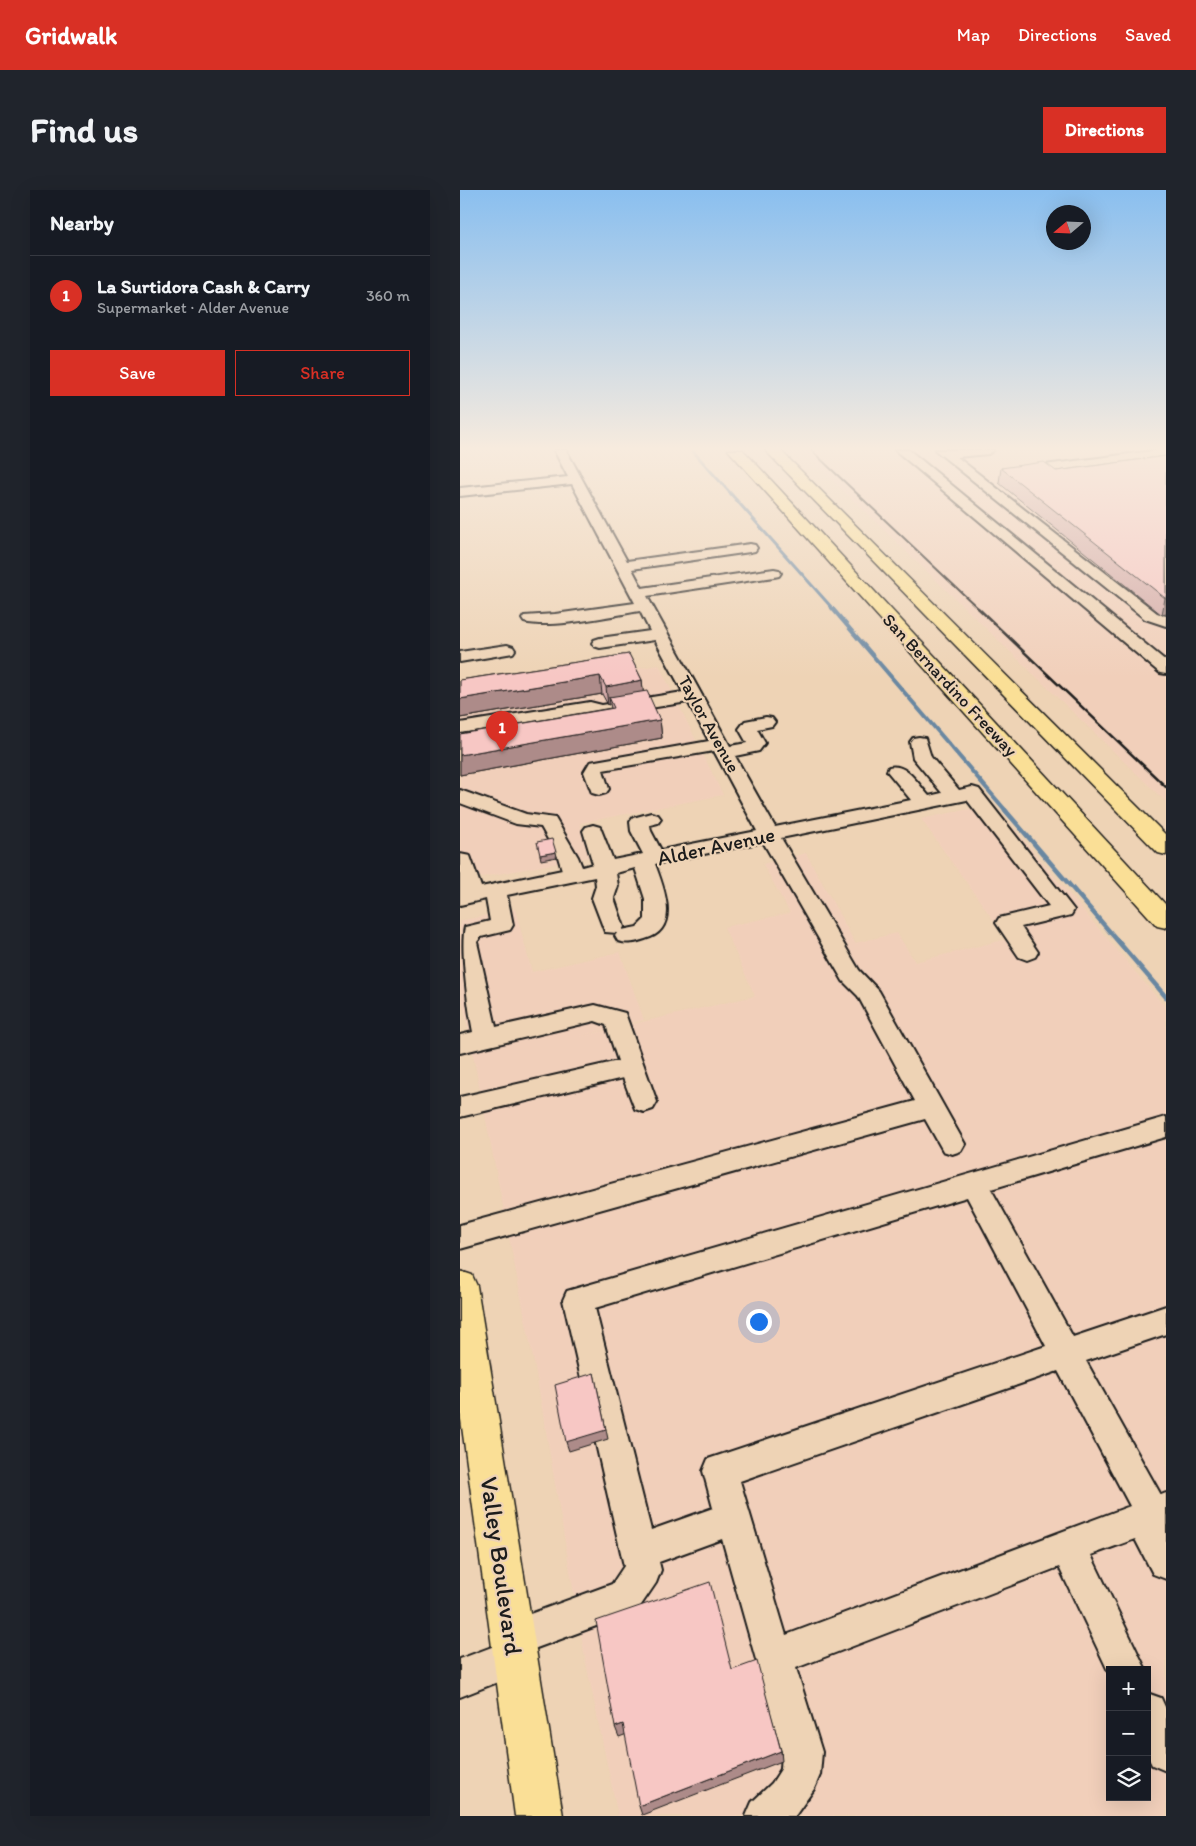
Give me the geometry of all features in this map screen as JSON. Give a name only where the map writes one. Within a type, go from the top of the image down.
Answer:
[{"type":"main road","name":"San Bernardino Freeway","points":[[805,526],[1166,920]]},
{"type":"main road","name":"San Bernardino Freeway","points":[[847,526],[1166,848]]},
{"type":"main road","name":"Valley Boulevard","points":[[462,1311],[470,1418],[514,1647],[539,1816]]},
{"type":"street","name":"Taylor Avenue","points":[[601,526],[769,834],[850,975],[867,991],[952,1144]]},
{"type":"street","points":[[993,526],[1166,669]]},
{"type":"street","points":[[1037,526],[1151,616],[1166,621]]},
{"type":"street","points":[[623,566],[750,548]]},
{"type":"street","points":[[530,619],[549,620],[641,599],[774,573]]},
{"type":"street","points":[[600,644],[660,634]]},
{"type":"street","points":[[460,657],[507,650]]},
{"type":"street","points":[[460,728],[590,707],[600,711],[693,696]]},
{"type":"street","points":[[460,742],[597,720],[600,711]]},
{"type":"street","points":[[600,789],[593,772],[597,766],[722,748],[753,747],[756,743],[748,729],[751,725],[766,722]]},
{"type":"street","points":[[919,742],[922,758],[963,794],[1063,910],[1006,923],[1027,952]]},
{"type":"street","points":[[896,771],[924,802]]},
{"type":"street","name":"Alder Avenue","points":[[476,895],[963,794]]},
{"type":"street","points":[[460,796],[523,820],[548,822],[568,857],[574,875]]},
{"type":"street","points":[[593,831],[607,886],[602,898],[619,931],[646,931],[656,922],[657,903],[640,822],[651,819]]},
{"type":"street","points":[[460,861],[463,860],[476,895],[502,925],[473,932],[466,942],[486,1038]]},
{"type":"street","points":[[460,1044],[595,1013],[616,1020],[644,1102]]},
{"type":"street","points":[[460,1107],[632,1067]]},
{"type":"street","points":[[460,1237],[931,1107]]},
{"type":"street","points":[[460,1678],[514,1647],[624,1598],[644,1570],[578,1300],[1166,1127]]},
{"type":"street","points":[[974,1184],[1065,1354],[1154,1514],[1166,1561]]},
{"type":"street","points":[[766,1816],[786,1796],[800,1775],[802,1752],[720,1471],[1166,1320]]},
{"type":"street","points":[[774,1658],[1154,1514]]},
{"type":"street","points":[[639,1552],[733,1518]]},
{"type":"street","points":[[1068,1546],[1125,1666]]},
{"type":"street","points":[[1151,1720],[1166,1751]]},
{"type":"shaded area","points":[[880,526],[1166,526],[1166,802]]},
{"type":"shaded area","points":[[659,665],[723,795],[580,823],[590,857],[460,881],[460,698]]},
{"type":"shaded area","points":[[993,804],[1166,1008],[1166,1816],[618,1816],[585,1658],[536,1373],[460,989],[460,921],[515,909],[532,972],[620,952],[644,1020],[581,1036],[755,996],[724,927],[790,913],[763,864],[806,853],[855,943],[897,933],[915,962],[1007,939],[921,819]]},
{"type":"building","points":[[1074,526],[1166,526],[1165,598]]},
{"type":"building","points":[[629,654],[642,680],[606,687],[600,676],[460,699],[460,680]]},
{"type":"building","points":[[647,691],[660,720],[460,755],[460,734],[614,708],[609,697]]},
{"type":"building","points":[[552,839],[556,852],[540,855],[537,842]]},
{"type":"building","points":[[594,1373],[606,1430],[566,1442],[555,1385]]},
{"type":"building","points":[[710,1582],[732,1670],[757,1661],[781,1751],[639,1806],[623,1724],[615,1727],[596,1621]]},
{"type":"waterway","points":[[759,526],[833,609]]},
{"type":"waterway","points":[[832,608],[1007,812]]},
{"type":"waterway","points":[[1005,810],[1166,997]]},
{"type":"railway","points":[[891,526],[979,609]]},
{"type":"railway","points":[[978,608],[1166,787]]},
{"type":"place","name":"La Surtidora Cash & Carry","points":[[502,752]]}]
